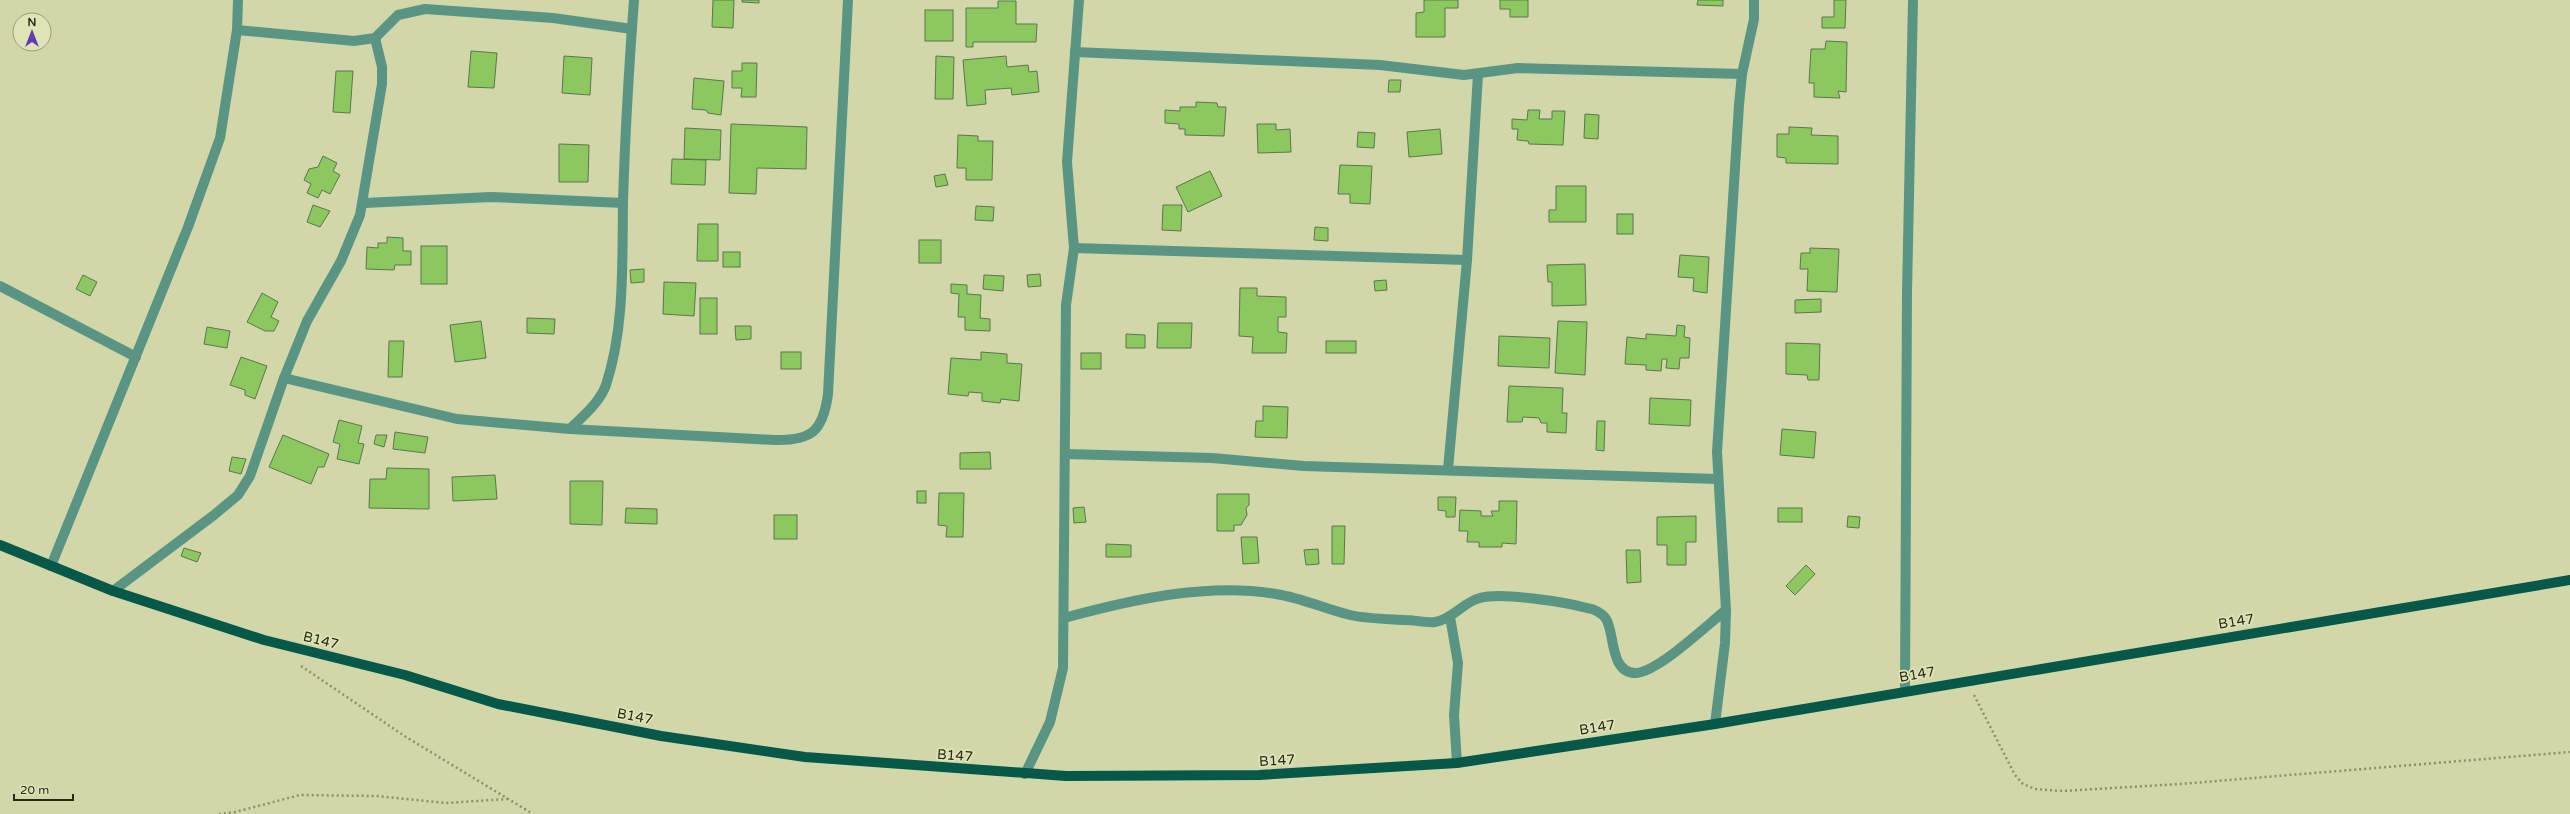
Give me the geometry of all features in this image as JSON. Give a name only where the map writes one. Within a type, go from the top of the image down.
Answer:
[{"type":"main road","name":"B147","points":[[0,545],[113,591],[264,640],[405,675],[506,705],[661,736],[805,757],[1025,774],[1125,777],[1259,775],[1456,763],[1715,724],[1905,690],[2570,580]]},
{"type":"street","points":[[52,566],[188,227],[220,138],[237,30],[238,0]]},
{"type":"street","points":[[570,429],[597,401],[605,386],[613,357],[622,273],[623,203],[634,0]]},
{"type":"street","points":[[284,378],[457,419],[570,429],[788,440],[802,438],[815,431],[822,422],[828,394],[848,0]]},
{"type":"street","points":[[1025,774],[1050,722],[1057,698],[1062,668],[1066,454],[1066,305],[1074,248],[1067,162],[1079,0]]},
{"type":"street","points":[[1715,724],[1725,643],[1726,610],[1725,552],[1718,479],[1718,444],[1742,74],[1751,36],[1754,0]]},
{"type":"street","points":[[1905,690],[1907,293],[1914,0]]},
{"type":"street","points":[[237,30],[354,41],[375,38],[398,15],[426,9],[553,18],[632,29]]},
{"type":"street","points":[[113,591],[178,544],[238,495],[250,476],[284,378],[307,321],[341,261],[364,203],[370,150],[382,84],[382,67],[375,38]]},
{"type":"street","points":[[1075,52],[1380,65],[1443,74],[1478,74],[1518,68],[1742,74]]},
{"type":"street","points":[[1448,469],[1467,260],[1478,74]]},
{"type":"street","points":[[364,203],[492,197],[623,203]]},
{"type":"street","points":[[1074,248],[1467,260]]},
{"type":"street","points":[[0,286],[136,357]]},
{"type":"street","points":[[1066,454],[1212,458],[1304,466],[1448,469],[1718,479]]},
{"type":"street","points":[[1064,618],[1118,604],[1230,590],[1276,594],[1362,618],[1435,622],[1450,616],[1464,605],[1481,597],[1532,599],[1588,608],[1597,611],[1606,620],[1614,654],[1622,666],[1633,673],[1643,672],[1658,665],[1726,610]]},
{"type":"street","points":[[1450,616],[1458,663],[1454,715],[1456,763]]},
{"type":"path","points":[[296,662],[406,737],[533,814]]},
{"type":"path","points":[[1966,680],[2015,774],[2023,784],[2035,789],[2062,791],[2180,784],[2570,752]]},
{"type":"path","points":[[218,814],[234,812],[300,795],[376,796],[446,803],[508,799]]},
{"type":"building","points":[[713,0],[734,0],[733,28],[712,27]]},
{"type":"building","points":[[742,0],[759,0],[759,3],[742,2]]},
{"type":"building","points":[[1424,0],[1458,0],[1458,8],[1445,8],[1445,37],[1416,37],[1416,13],[1424,12]]},
{"type":"building","points":[[1500,0],[1528,0],[1528,17],[1510,17],[1510,9],[1500,9]]},
{"type":"building","points":[[1698,0],[1723,0],[1723,6],[1697,5]]},
{"type":"building","points":[[1834,0],[1846,0],[1845,28],[1822,28],[1822,17],[1834,17]]},
{"type":"building","points":[[998,1],[1016,1],[1016,24],[1037,24],[1036,42],[973,42],[973,47],[966,47],[966,8],[998,8]]},
{"type":"building","points":[[925,10],[953,10],[953,41],[925,41]]},
{"type":"building","points":[[1826,41],[1847,42],[1846,92],[1838,91],[1840,98],[1814,97],[1814,83],[1809,83],[1811,49],[1825,49]]},
{"type":"building","points":[[471,51],[497,53],[494,88],[468,87]]},
{"type":"building","points":[[564,56],[592,58],[590,95],[562,93]]},
{"type":"building","points":[[936,56],[954,57],[953,99],[935,99]]},
{"type":"building","points":[[1006,56],[1007,67],[1028,65],[1029,72],[1037,71],[1039,92],[1012,95],[1011,88],[985,90],[986,104],[967,106],[963,60]]},
{"type":"building","points":[[742,63],[757,63],[756,97],[741,97],[742,88],[732,88],[732,71],[742,71]]},
{"type":"building","points":[[336,71],[353,71],[350,113],[333,112]]},
{"type":"building","points":[[694,78],[724,81],[721,115],[708,113],[706,110],[692,109]]},
{"type":"building","points":[[1389,80],[1401,80],[1400,92],[1388,92]]},
{"type":"building","points":[[1196,102],[1217,103],[1218,107],[1226,107],[1224,136],[1185,135],[1185,129],[1179,129],[1179,124],[1165,123],[1165,110],[1180,111],[1180,107],[1196,107]]},
{"type":"building","points":[[1528,110],[1540,110],[1539,119],[1552,119],[1552,111],[1565,111],[1563,145],[1529,144],[1528,141],[1517,140],[1518,129],[1512,129],[1512,119],[1527,120]]},
{"type":"building","points":[[1585,114],[1599,115],[1598,139],[1584,138]]},
{"type":"building","points":[[731,124],[807,127],[806,169],[757,168],[756,194],[729,193]]},
{"type":"building","points":[[1257,124],[1276,124],[1276,130],[1290,129],[1291,152],[1258,153]]},
{"type":"building","points":[[1789,127],[1812,128],[1811,135],[1838,136],[1838,164],[1786,163],[1786,158],[1777,157],[1777,134],[1789,134]]},
{"type":"building","points":[[685,128],[721,130],[720,160],[684,159]]},
{"type":"building","points":[[1440,129],[1442,154],[1409,157],[1407,132]]},
{"type":"building","points":[[1358,132],[1375,133],[1374,148],[1357,147]]},
{"type":"building","points":[[958,135],[978,136],[978,141],[993,141],[992,180],[966,180],[966,168],[957,168]]},
{"type":"building","points":[[559,144],[589,145],[588,182],[559,182]]},
{"type":"building","points":[[323,156],[337,163],[333,171],[340,175],[330,194],[322,190],[318,198],[307,193],[311,184],[304,180],[309,169],[318,167]]},
{"type":"building","points":[[672,159],[706,160],[705,185],[671,184]]},
{"type":"building","points":[[1340,165],[1372,166],[1370,204],[1350,203],[1350,194],[1338,194]]},
{"type":"building","points":[[1210,171],[1222,196],[1188,212],[1176,187]]},
{"type":"building","points":[[945,174],[948,185],[936,187],[934,176]]},
{"type":"building","points":[[1556,186],[1586,186],[1586,222],[1549,222],[1549,210],[1556,210]]},
{"type":"building","points":[[313,205],[330,211],[320,227],[307,222]]},
{"type":"building","points":[[1163,205],[1182,205],[1181,231],[1162,230]]},
{"type":"building","points":[[976,206],[994,207],[993,221],[975,220]]},
{"type":"building","points":[[1617,214],[1633,214],[1633,234],[1617,234]]},
{"type":"building","points":[[698,224],[718,224],[718,261],[697,261]]},
{"type":"building","points":[[1315,227],[1328,228],[1328,241],[1314,240]]},
{"type":"building","points":[[387,237],[403,238],[403,251],[411,251],[411,265],[395,265],[394,270],[366,269],[367,247],[378,248],[378,243],[387,243]]},
{"type":"building","points":[[919,240],[941,240],[941,263],[919,263]]},
{"type":"building","points":[[421,246],[447,246],[447,284],[421,284]]},
{"type":"building","points":[[1810,248],[1839,249],[1837,292],[1807,291],[1808,269],[1800,269],[1801,253],[1810,253]]},
{"type":"building","points":[[723,252],[740,252],[740,267],[723,267]]},
{"type":"building","points":[[1680,255],[1709,257],[1707,293],[1693,291],[1694,278],[1678,277]]},
{"type":"building","points":[[1585,264],[1586,305],[1552,306],[1552,282],[1548,282],[1547,265]]},
{"type":"building","points":[[644,269],[644,282],[631,283],[630,270]]},
{"type":"building","points":[[1040,274],[1041,286],[1028,287],[1027,275]]},
{"type":"building","points":[[83,275],[97,282],[90,296],[76,289]]},
{"type":"building","points":[[984,275],[1004,276],[1003,291],[983,289]]},
{"type":"building","points":[[1386,280],[1387,290],[1375,291],[1374,281]]},
{"type":"building","points":[[664,282],[696,283],[694,316],[663,314]]},
{"type":"building","points":[[951,284],[967,285],[967,294],[981,295],[980,318],[990,319],[990,331],[965,330],[965,317],[958,317],[959,294],[951,293]]},
{"type":"building","points":[[1240,288],[1257,288],[1257,296],[1286,297],[1286,317],[1278,317],[1278,332],[1287,333],[1286,353],[1252,353],[1253,337],[1239,336]]},
{"type":"building","points":[[262,293],[278,302],[271,317],[279,321],[274,331],[265,331],[247,322]]},
{"type":"building","points":[[700,298],[717,298],[717,334],[700,334]]},
{"type":"building","points":[[1821,299],[1821,312],[1795,313],[1795,300]]},
{"type":"building","points":[[527,318],[555,319],[554,334],[527,333]]},
{"type":"building","points":[[481,321],[486,358],[455,362],[450,325]]},
{"type":"building","points":[[1558,321],[1587,322],[1585,375],[1555,373]]},
{"type":"building","points":[[1158,323],[1192,323],[1191,348],[1157,348]]},
{"type":"building","points":[[1677,325],[1685,326],[1684,337],[1690,338],[1689,358],[1680,358],[1679,369],[1666,368],[1667,359],[1662,359],[1661,371],[1646,370],[1646,365],[1625,364],[1627,337],[1646,339],[1646,334],[1676,336]]},
{"type":"building","points":[[735,326],[751,326],[751,339],[736,340]]},
{"type":"building","points":[[207,327],[230,331],[227,348],[204,344]]},
{"type":"building","points":[[1126,334],[1145,335],[1145,348],[1126,348]]},
{"type":"building","points":[[1499,336],[1550,338],[1549,368],[1498,366]]},
{"type":"building","points":[[389,341],[404,341],[402,377],[388,377]]},
{"type":"building","points":[[1326,341],[1356,341],[1356,353],[1326,353]]},
{"type":"building","points":[[1786,343],[1820,344],[1819,380],[1808,380],[1807,375],[1786,374]]},
{"type":"building","points":[[781,352],[801,352],[801,369],[781,369]]},
{"type":"building","points":[[981,352],[1007,354],[1007,363],[1022,364],[1019,401],[1001,399],[1000,403],[982,401],[982,393],[969,392],[968,396],[948,394],[951,358],[981,360]]},
{"type":"building","points":[[1081,353],[1101,353],[1101,369],[1081,369]]},
{"type":"building","points":[[241,357],[267,366],[255,399],[245,395],[245,390],[230,385]]},
{"type":"building","points":[[1509,386],[1563,388],[1562,413],[1567,413],[1566,433],[1547,432],[1547,423],[1541,423],[1539,418],[1523,417],[1522,422],[1507,422]]},
{"type":"building","points":[[1650,398],[1691,400],[1690,426],[1649,424]]},
{"type":"building","points":[[1263,406],[1288,407],[1287,438],[1255,437],[1256,421],[1263,421]]},
{"type":"building","points":[[339,420],[362,426],[358,443],[364,444],[359,464],[337,459],[340,444],[333,442]]},
{"type":"building","points":[[1597,421],[1605,421],[1604,451],[1596,450]]},
{"type":"building","points":[[1782,429],[1816,432],[1814,458],[1780,455]]},
{"type":"building","points":[[395,432],[428,437],[425,453],[393,449]]},
{"type":"building","points":[[283,435],[329,454],[324,467],[318,467],[311,484],[269,467]]},
{"type":"building","points":[[376,435],[387,435],[384,447],[374,444]]},
{"type":"building","points":[[990,452],[991,469],[960,469],[960,453]]},
{"type":"building","points":[[232,457],[246,459],[241,474],[229,471]]},
{"type":"building","points":[[387,468],[429,469],[429,509],[369,508],[370,479],[386,479]]},
{"type":"building","points":[[495,475],[497,499],[453,501],[452,477]]},
{"type":"building","points":[[570,481],[603,481],[602,525],[570,524]]},
{"type":"building","points":[[917,491],[926,491],[926,503],[917,503]]},
{"type":"building","points":[[939,493],[964,493],[963,537],[946,537],[947,526],[938,525]]},
{"type":"building","points":[[1217,494],[1249,494],[1249,505],[1246,508],[1247,515],[1241,525],[1234,525],[1234,531],[1217,531]]},
{"type":"building","points":[[1438,497],[1456,497],[1455,517],[1446,517],[1446,511],[1438,510]]},
{"type":"building","points":[[1499,501],[1517,501],[1516,544],[1502,543],[1502,547],[1479,547],[1479,542],[1467,542],[1468,531],[1459,531],[1460,510],[1481,511],[1481,516],[1493,516],[1491,511],[1499,511]]},
{"type":"building","points":[[1084,507],[1086,522],[1074,523],[1073,508]]},
{"type":"building","points":[[626,508],[657,509],[657,524],[625,523]]},
{"type":"building","points":[[1778,508],[1802,508],[1802,522],[1778,522]]},
{"type":"building","points":[[774,515],[797,515],[797,539],[774,539]]},
{"type":"building","points":[[1696,516],[1696,542],[1686,542],[1686,565],[1667,565],[1667,545],[1657,545],[1657,517]]},
{"type":"building","points":[[1848,516],[1860,517],[1859,528],[1847,527]]},
{"type":"building","points":[[1332,526],[1345,526],[1344,564],[1332,564]]},
{"type":"building","points":[[1241,537],[1257,537],[1259,563],[1243,564]]},
{"type":"building","points":[[1106,544],[1131,545],[1131,557],[1106,557]]},
{"type":"building","points":[[184,548],[201,553],[197,562],[181,556]]},
{"type":"building","points":[[1318,549],[1319,564],[1306,565],[1304,550]]},
{"type":"building","points":[[1626,550],[1640,550],[1641,582],[1627,583]]},
{"type":"building","points":[[1806,565],[1815,574],[1795,595],[1786,586]]}]
